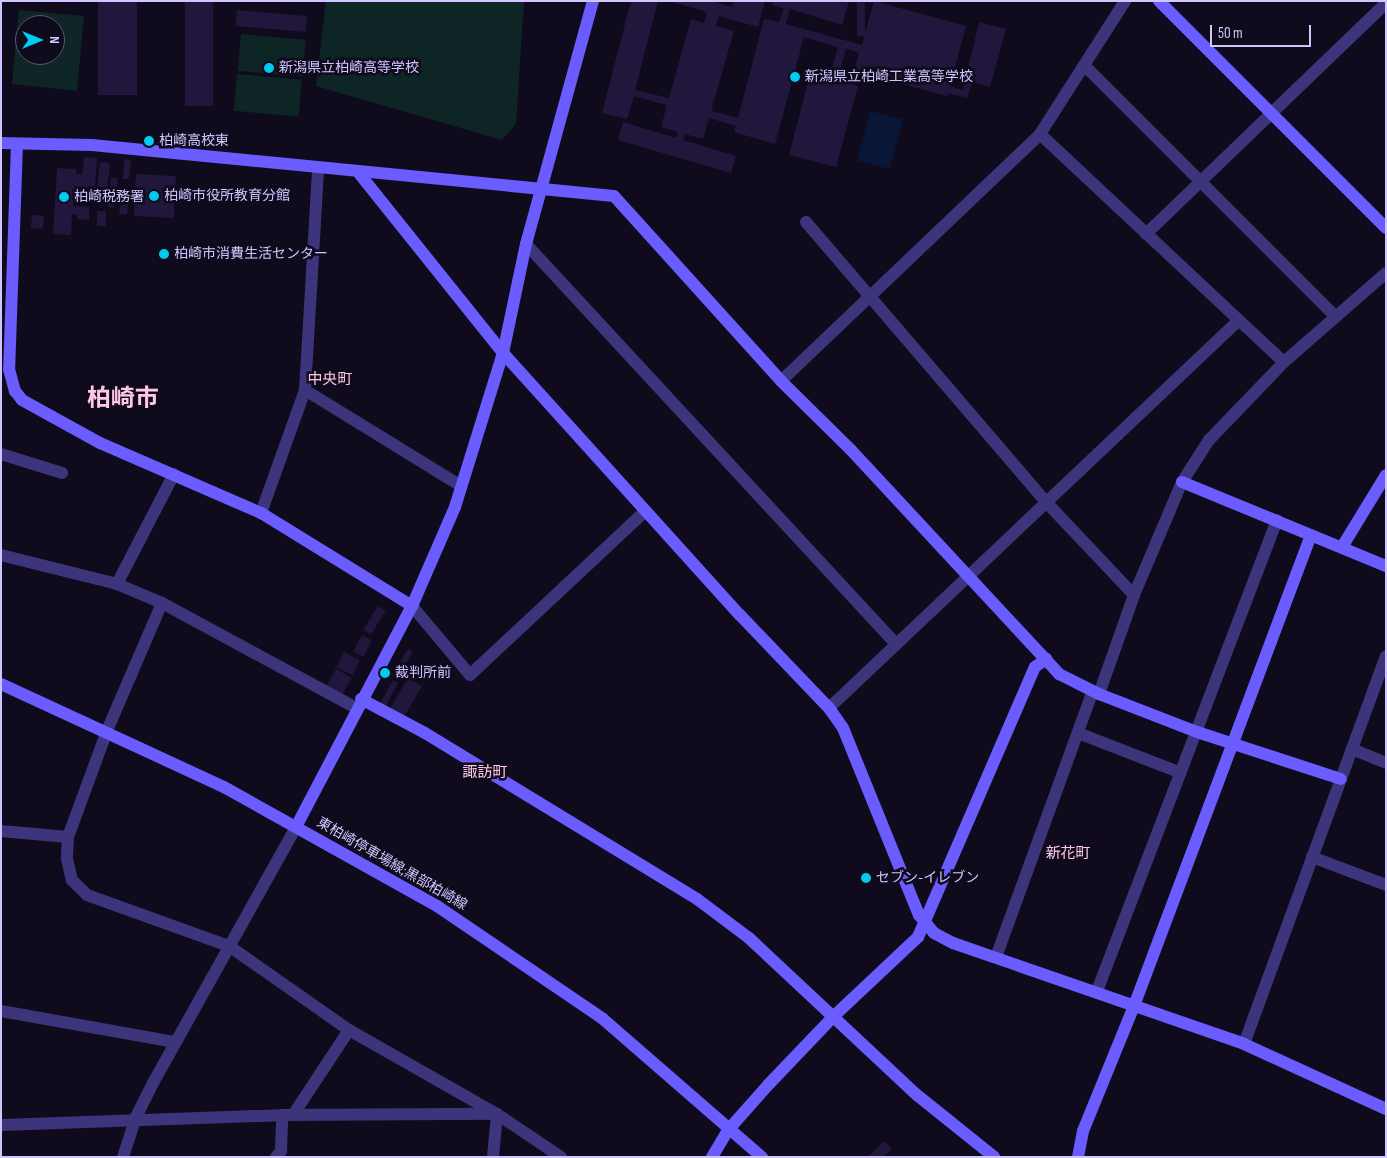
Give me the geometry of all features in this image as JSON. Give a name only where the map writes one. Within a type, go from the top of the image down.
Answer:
[{"type":"street","points":[[122,1157],[135,1119],[175,1042],[297,825],[358,704],[412,606],[461,486],[503,353],[526,244],[594,1]]},
{"type":"street","points":[[781,381],[873,297],[1040,134],[1125,1]]},
{"type":"street","points":[[1159,1],[1386,228]]},
{"type":"street","points":[[1146,234],[1386,3]]},
{"type":"street","points":[[1084,65],[1336,317]]},
{"type":"street","points":[[1040,134],[1284,362]]},
{"type":"street","points":[[1,143],[92,145],[358,172],[542,187],[614,196],[781,381],[851,450],[1059,674],[1096,692],[1196,732],[1341,779]]},
{"type":"street","points":[[17,144],[9,369],[15,391],[33,407],[100,443],[261,513],[412,606],[470,675],[644,511]]},
{"type":"street","points":[[261,513],[305,390],[318,168]]},
{"type":"street","points":[[358,172],[503,353],[644,511],[829,708],[843,728],[901,875],[926,924],[934,933],[953,943],[1244,1044],[1386,1109]]},
{"type":"street","points":[[806,222],[873,297],[1046,502],[1134,595]]},
{"type":"street","points":[[526,244],[896,644]]},
{"type":"street","points":[[996,957],[1078,733],[1182,482],[1209,440],[1284,362],[1386,273]]},
{"type":"street","points":[[829,708],[1238,320]]},
{"type":"street","points":[[305,390],[461,486]]},
{"type":"street","points":[[1,454],[62,473]]},
{"type":"street","points":[[117,584],[174,474]]},
{"type":"street","points":[[1342,547],[1386,475]]},
{"type":"street","points":[[1182,482],[1386,566]]},
{"type":"street","points":[[1098,992],[1277,520]]},
{"type":"street","points":[[1078,1157],[1083,1131],[1134,1006],[1312,535]]},
{"type":"street","points":[[1,555],[117,584],[162,603],[358,704],[425,733],[697,899],[744,934],[835,1015],[917,1095],[994,1157]]},
{"type":"street","points":[[162,603],[107,731],[68,837],[67,859],[72,880],[87,894],[229,946],[349,1030],[496,1114],[562,1157]]},
{"type":"street","points":[[1244,1044],[1386,656]]},
{"type":"street","points":[[712,1157],[729,1129],[835,1015],[918,937],[926,924],[1035,667],[1046,659]]},
{"type":"street","name":"東柏崎停車場線;黒部柏崎線","points":[[1,684],[107,731],[297,825],[437,906],[563,989],[650,1057],[762,1157]]},
{"type":"street","points":[[1078,733],[1181,773]]},
{"type":"street","points":[[1352,749],[1386,762]]},
{"type":"street","points":[[1,831],[68,837]]},
{"type":"street","points":[[1312,857],[1386,885]]},
{"type":"street","points":[[1,1011],[175,1042]]},
{"type":"street","points":[[276,1157],[281,1151],[288,1115],[349,1030]]},
{"type":"street","points":[[1,1125],[288,1115],[496,1114]]},
{"type":"street","points":[[492,1157],[496,1114]]},
{"type":"green space","points":[[326,1],[524,1],[516,124],[502,140],[316,86]]},
{"type":"green space","points":[[19,10],[84,16],[77,91],[12,84],[15,52],[15,65],[65,65],[65,15],[19,15]]},
{"type":"green space","points":[[241,34],[306,40],[303,77],[238,71]]},
{"type":"green space","points":[[237,74],[302,80],[299,117],[234,111]]},
{"type":"water","points":[[870,111],[903,120],[890,169],[857,160]]},
{"type":"building","points":[[98,1],[137,1],[137,95],[98,95]]},
{"type":"building","points":[[185,1],[213,1],[213,106],[185,106]]},
{"type":"building","points":[[631,1],[658,1],[635,90],[669,98],[691,19],[704,23],[707,12],[669,1],[711,1],[732,7],[734,1],[765,1],[758,27],[719,16],[716,26],[734,31],[711,111],[738,118],[764,19],[779,22],[784,9],[772,5],[773,1],[849,1],[842,25],[790,9],[786,24],[862,45],[874,1],[966,26],[950,86],[963,90],[979,22],[1006,29],[990,87],[972,82],[967,98],[948,93],[947,96],[854,71],[859,52],[846,49],[837,81],[858,86],[836,167],[789,155],[810,75],[829,80],[838,47],[804,37],[775,144],[734,132],[736,126],[709,118],[703,139],[685,134],[683,140],[736,156],[731,173],[618,140],[623,122],[676,138],[678,132],[661,127],[667,105],[634,96],[627,119],[602,113]]},
{"type":"building","points":[[857,1],[865,1],[865,36],[857,36]]},
{"type":"building","points":[[237,10],[307,16],[305,32],[236,26]]},
{"type":"building","name":"柏崎税務署","points":[[84,157],[97,158],[95,188],[74,186],[73,206],[89,207],[89,220],[77,219],[77,215],[72,214],[71,235],[53,234],[57,168],[76,169],[76,174],[82,174]]},
{"type":"building","points":[[124,159],[131,160],[129,179],[123,179]]},
{"type":"building","points":[[100,162],[110,163],[107,188],[97,187]]},
{"type":"building","name":"柏崎市役所教育分館","points":[[136,174],[176,176],[174,218],[134,216]]},
{"type":"building","points":[[111,177],[118,178],[114,208],[107,207]]},
{"type":"building","points":[[122,190],[130,191],[127,215],[119,214]]},
{"type":"building","points":[[97,211],[106,211],[106,226],[97,226]]},
{"type":"building","points":[[32,215],[44,216],[43,229],[31,228]]},
{"type":"building","points":[[378,606],[386,611],[371,635],[363,630]]},
{"type":"building","points":[[362,635],[372,640],[363,657],[353,652]]},
{"type":"building","points":[[408,649],[413,652],[399,676],[394,673]]},
{"type":"building","points":[[344,652],[360,660],[352,675],[336,667]]},
{"type":"building","points":[[336,669],[352,678],[342,696],[326,687]]},
{"type":"building","points":[[408,678],[422,686],[403,718],[390,710]]},
{"type":"building","points":[[393,680],[398,683],[385,708],[379,705]]},
{"type":"building","points":[[884,1141],[892,1149],[884,1157],[868,1157]]},
{"type":"place","name":"新潟県立柏崎高等学校","points":[[269,68]]},
{"type":"place","name":"新潟県立柏崎工業高等学校","points":[[795,77]]},
{"type":"place","name":"柏崎高校東","points":[[149,141]]},
{"type":"place","name":"柏崎市役所教育分館","points":[[154,196]]},
{"type":"place","name":"柏崎税務署","points":[[64,197]]},
{"type":"place","name":"柏崎市消費生活センター","points":[[164,254]]},
{"type":"place","name":"裁判所前","points":[[385,673]]},
{"type":"place","name":"セブン-イレブン","points":[[866,878]]},
{"type":"district","name":"中央町","points":[[330,380]]},
{"type":"district","name":"柏崎市","points":[[123,399]]},
{"type":"district","name":"諏訪町","points":[[485,773]]},
{"type":"district","name":"新花町","points":[[1068,854]]}]
